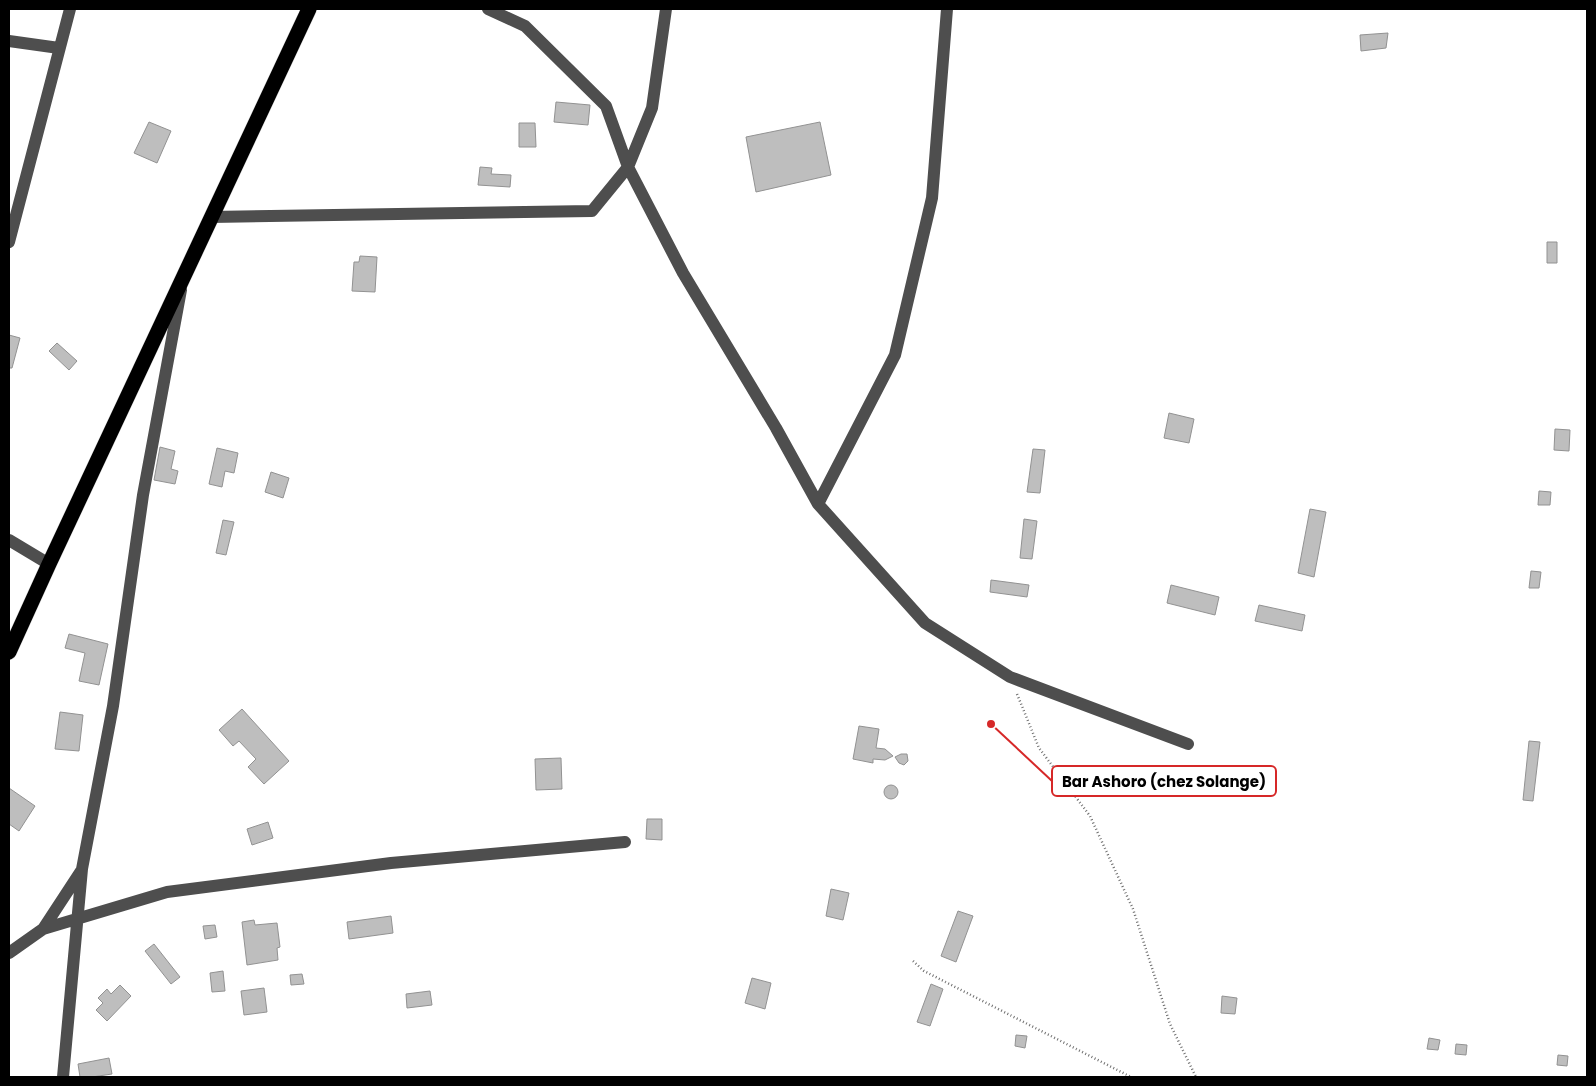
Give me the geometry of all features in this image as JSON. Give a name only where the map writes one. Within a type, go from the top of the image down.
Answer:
[{"type":"highway","points":[[9,652],[48,564],[309,9]]},
{"type":"street","points":[[9,242],[70,9]]},
{"type":"street","points":[[488,9],[525,26],[606,106],[628,167],[683,273],[776,428],[818,504],[925,623],[1010,677],[1188,744]]},
{"type":"street","points":[[211,217],[592,211],[628,167],[652,108],[666,9]]},
{"type":"street","points":[[818,504],[895,354],[932,198],[947,9]]},
{"type":"street","points":[[9,41],[60,48]]},
{"type":"street","points":[[63,1077],[82,869],[113,706],[143,495],[184,275]]},
{"type":"street","points":[[9,540],[48,564]]},
{"type":"street","points":[[9,953],[44,929],[167,892],[391,863],[625,842]]},
{"type":"street","points":[[44,929],[82,869]]},
{"type":"path","points":[[1010,677],[1040,748],[1090,816],[1133,909],[1170,1024],[1196,1077]]},
{"type":"path","points":[[913,960],[924,971],[1131,1077]]},
{"type":"building","points":[[1388,33],[1386,48],[1361,51],[1360,35]]},
{"type":"building","points":[[556,102],[590,105],[588,125],[554,122]]},
{"type":"building","points":[[149,122],[171,131],[157,163],[134,153]]},
{"type":"building","points":[[820,122],[831,175],[756,192],[746,137]]},
{"type":"building","points":[[519,123],[535,123],[536,147],[519,147]]},
{"type":"building","points":[[480,167],[492,168],[491,174],[511,175],[510,187],[478,185]]},
{"type":"building","points":[[1547,242],[1557,242],[1557,263],[1547,263]]},
{"type":"building","points":[[360,256],[377,257],[375,292],[352,291],[354,262],[359,262]]},
{"type":"building","points":[[9,335],[20,338],[12,368],[9,368]]},
{"type":"building","points":[[57,343],[77,361],[69,370],[49,351]]},
{"type":"building","points":[[1169,413],[1194,419],[1189,443],[1164,438]]},
{"type":"building","points":[[1555,429],[1570,430],[1569,451],[1554,450]]},
{"type":"building","points":[[160,447],[175,451],[171,469],[178,471],[175,484],[154,480]]},
{"type":"building","points":[[217,448],[238,453],[234,473],[225,471],[222,487],[209,484]]},
{"type":"building","points":[[1033,449],[1045,450],[1040,493],[1027,492]]},
{"type":"building","points":[[271,472],[289,478],[283,498],[265,492]]},
{"type":"building","points":[[1539,491],[1551,492],[1550,505],[1538,505]]},
{"type":"building","points":[[1310,509],[1326,512],[1314,577],[1298,573]]},
{"type":"building","points":[[1024,519],[1037,521],[1032,559],[1020,558]]},
{"type":"building","points":[[223,520],[234,522],[226,555],[216,553]]},
{"type":"building","points":[[1531,571],[1541,572],[1539,588],[1529,588]]},
{"type":"building","points":[[991,580],[1029,585],[1027,597],[990,592]]},
{"type":"building","points":[[1171,585],[1219,597],[1215,615],[1167,603]]},
{"type":"building","points":[[1259,605],[1305,615],[1302,631],[1255,621]]},
{"type":"building","points":[[69,634],[108,644],[99,685],[79,681],[85,653],[65,648]]},
{"type":"building","points":[[242,709],[289,761],[264,784],[248,767],[256,759],[239,741],[233,746],[219,730]]},
{"type":"building","points":[[60,712],[83,715],[79,751],[55,749]]},
{"type":"building","points":[[859,726],[879,729],[876,748],[885,749],[893,756],[885,760],[873,759],[873,763],[853,759]]},
{"type":"building","points":[[1529,741],[1540,742],[1533,801],[1523,800]]},
{"type":"building","points":[[907,754],[908,761],[904,765],[899,763],[895,757]]},
{"type":"building","points":[[561,758],[562,789],[536,790],[535,759]]},
{"type":"building","points":[[888,785],[894,785],[898,792],[894,799],[888,799],[884,795],[884,789]]},
{"type":"building","points":[[9,788],[35,806],[19,831],[9,824]]},
{"type":"building","points":[[647,819],[662,819],[662,840],[646,839]]},
{"type":"building","points":[[268,822],[273,838],[252,845],[247,829]]},
{"type":"building","points":[[831,889],[849,893],[843,920],[826,916]]},
{"type":"building","points":[[958,911],[973,916],[956,962],[941,956]]},
{"type":"building","points":[[391,916],[393,933],[349,939],[347,922]]},
{"type":"building","points":[[254,920],[255,925],[277,923],[280,947],[277,948],[278,960],[247,965],[242,922]]},
{"type":"building","points":[[215,925],[217,937],[205,939],[203,926]]},
{"type":"building","points":[[154,944],[180,977],[171,984],[145,951]]},
{"type":"building","points":[[223,971],[225,991],[212,992],[210,973]]},
{"type":"building","points":[[302,974],[304,984],[291,985],[290,975]]},
{"type":"building","points":[[752,978],[771,983],[765,1009],[745,1003]]},
{"type":"building","points":[[931,984],[943,989],[930,1026],[917,1022]]},
{"type":"building","points":[[120,985],[131,996],[107,1021],[96,1010],[103,1003],[98,998],[107,989],[111,994]]},
{"type":"building","points":[[264,988],[267,1012],[244,1015],[241,991]]},
{"type":"building","points":[[430,991],[432,1005],[407,1008],[406,994]]},
{"type":"building","points":[[1222,996],[1237,998],[1235,1014],[1221,1013]]},
{"type":"building","points":[[1016,1035],[1027,1036],[1025,1048],[1015,1046]]},
{"type":"building","points":[[1429,1038],[1440,1040],[1438,1050],[1427,1049]]},
{"type":"building","points":[[1456,1044],[1467,1045],[1466,1055],[1455,1054]]},
{"type":"building","points":[[1558,1055],[1568,1056],[1567,1066],[1557,1065]]},
{"type":"building","points":[[109,1058],[112,1074],[80,1077],[78,1064]]},
{"type":"place","name":"Bar Ashoro (chez Solange)","points":[[991,724]]}]
